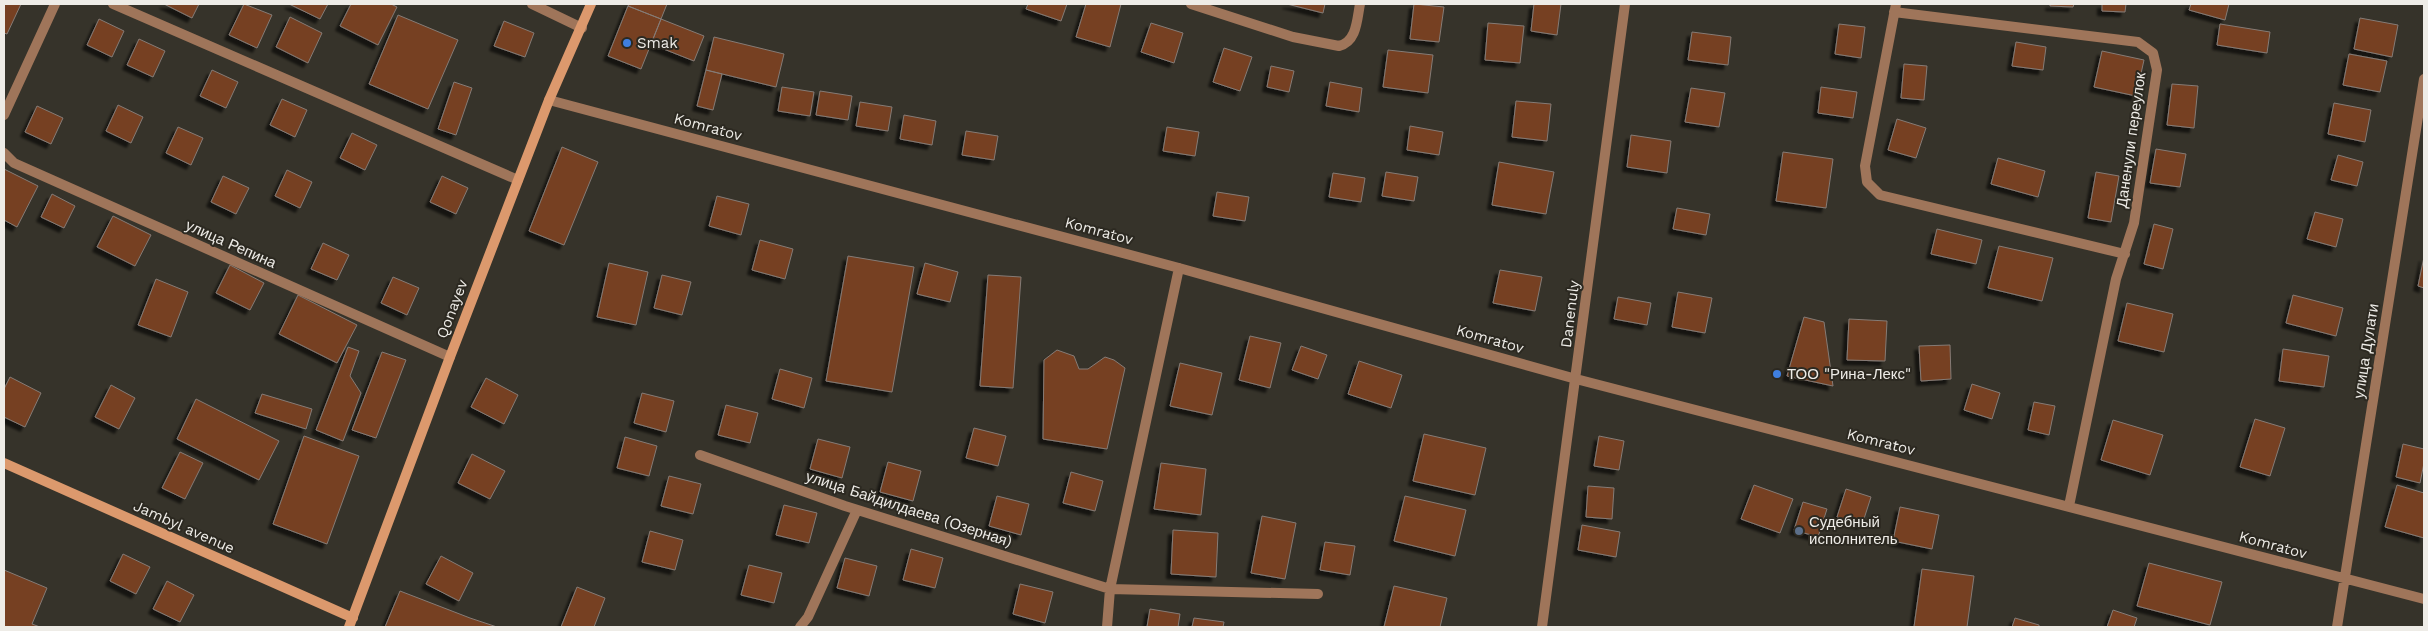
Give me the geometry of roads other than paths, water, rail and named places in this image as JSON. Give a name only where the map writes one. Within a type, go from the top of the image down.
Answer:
[{"type":"main road","name":"Qonayev","points":[[351,622],[549,100],[591,4]]},
{"type":"main road","name":"Jambyl avenue","points":[[4,463],[351,622]]},
{"type":"street","points":[[4,115],[55,4]]},
{"type":"street","points":[[113,4],[518,180]]},
{"type":"street","points":[[532,4],[582,28]]},
{"type":"street","points":[[1191,4],[1294,37],[1339,46],[1346,44],[1354,34],[1360,4]]},
{"type":"street","name":"Danenuly","points":[[1542,627],[1625,4]]},
{"type":"street","name":"Даненули переулок","points":[[2069,506],[2116,278],[2125,254],[2134,223],[2157,70],[2153,53],[2138,42],[1895,8],[1865,166],[1867,182],[1880,195],[2125,254]]},
{"type":"street","name":"улица Дулати","points":[[2337,627],[2424,79]]},
{"type":"street","name":"Komratov","points":[[549,100],[1179,268],[1576,379],[2424,599]]},
{"type":"street","name":"улица Репина","points":[[4,153],[14,163],[450,357]]},
{"type":"street","points":[[1107,627],[1110,589],[1179,268]]},
{"type":"street","name":"улица Байдилдаева (Озерная)","points":[[700,455],[857,510],[1110,589],[1318,594]]},
{"type":"street","points":[[800,627],[808,617],[857,510]]},
{"type":"place","name":"Smak","points":[[627,43]]},
{"type":"place","name":"ТОО \"Рина-Лекс\"","points":[[1777,374]]},
{"type":"place","name":"Судебный исполнитель","points":[[1799,531]]}]
